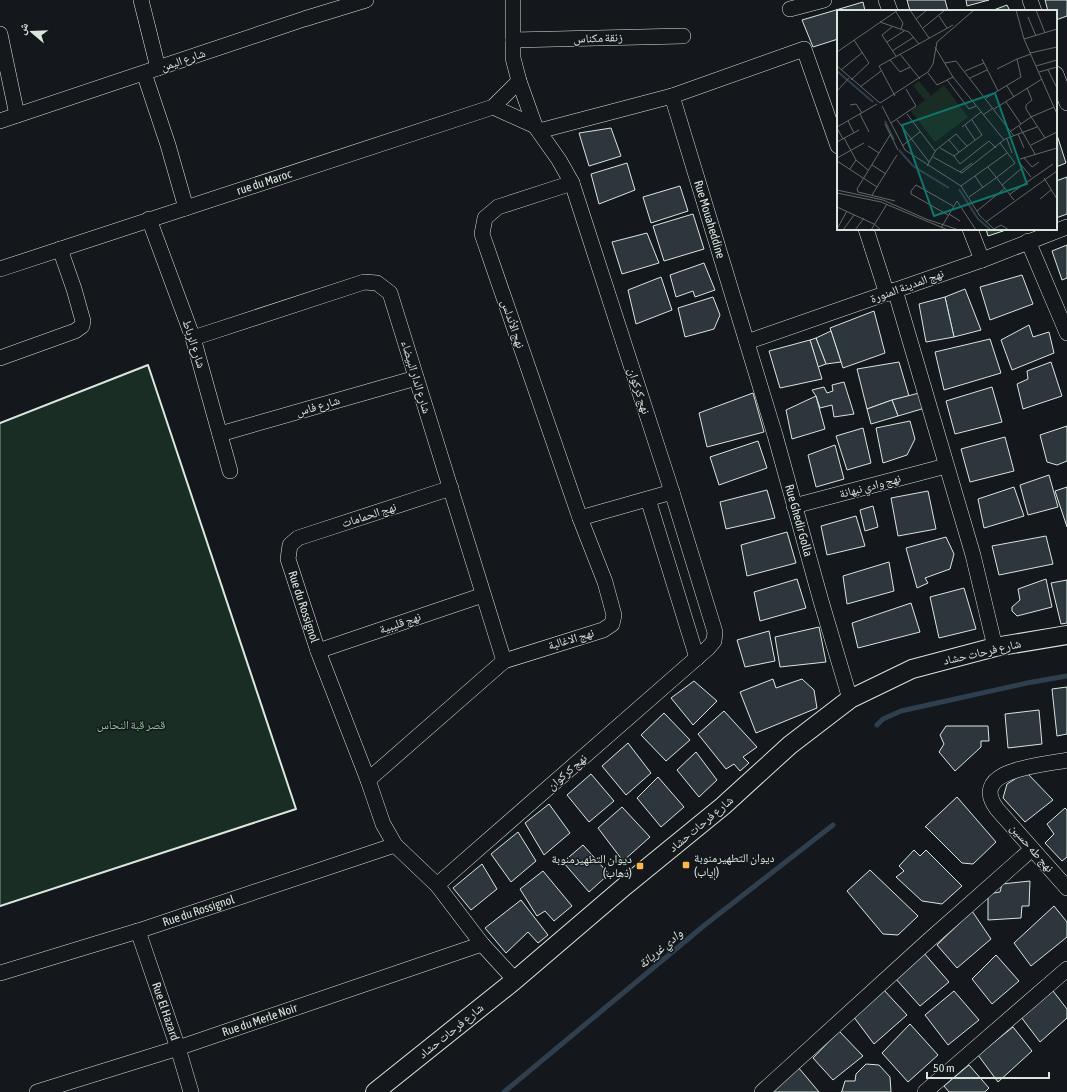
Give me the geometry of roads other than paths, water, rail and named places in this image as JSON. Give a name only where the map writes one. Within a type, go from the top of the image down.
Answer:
[{"type":"street","points":[[141,0],[151,71],[168,145],[186,208]]},
{"type":"street","name":"شارع اليمن","points":[[0,122],[304,19],[366,0]]},
{"type":"street","points":[[513,0],[514,58],[519,81],[537,128]]},
{"type":"street","points":[[790,9],[824,0]]},
{"type":"street","points":[[886,0],[890,10]]},
{"type":"street","points":[[1030,0],[1034,10]]},
{"type":"street","points":[[0,34],[17,115]]},
{"type":"street","name":"زنقة مكناس","points":[[513,40],[683,36]]},
{"type":"street","points":[[493,107],[537,128],[672,96],[804,49],[837,143]]},
{"type":"street","points":[[1057,77],[1067,103]]},
{"type":"street","name":"rue du Maroc","points":[[0,269],[149,218],[186,208],[493,107],[519,81]]},
{"type":"street","name":"Rue Mouaheddine","points":[[672,96],[747,342]]},
{"type":"street","name":"نهج كركوان","points":[[437,885],[697,658],[714,641],[715,632],[672,492],[572,183],[559,160],[537,128]]},
{"type":"street","name":"نهج الأندلس","points":[[572,183],[498,207],[485,218],[482,234],[580,518]]},
{"type":"street","name":"شارع الرباط","points":[[149,218],[193,338],[230,471]]},
{"type":"street","name":"نهج المدينة المنورة","points":[[747,342],[982,260],[1067,227]]},
{"type":"street","points":[[866,230],[891,292],[946,466],[973,555],[995,647]]},
{"type":"street","points":[[970,230],[982,260]]},
{"type":"street","points":[[1028,241],[1067,333]]},
{"type":"street","points":[[0,358],[82,326],[83,321],[60,249]]},
{"type":"street","name":"شارع الدار البيضاء","points":[[193,338],[364,282],[377,283],[390,293],[504,661]]},
{"type":"street","name":"Rue Ghedir Golla","points":[[747,342],[850,699]]},
{"type":"street","name":"شارع فاس","points":[[220,434],[416,378]]},
{"type":"street","name":"نهج وادي نبهانة","points":[[794,506],[946,466]]},
{"type":"street","name":"نهج الحمامات","points":[[290,545],[298,538],[451,488]]},
{"type":"street","points":[[580,518],[672,492]]},
{"type":"street","points":[[648,499],[697,658]]},
{"type":"street","name":"نهج الاغالبة","points":[[368,780],[504,661],[603,630],[612,624],[614,614],[605,582],[580,518]]},
{"type":"street","name":"Rue du Rossignol","points":[[290,545],[288,559],[318,651],[368,780],[383,824],[396,845],[437,885],[482,944],[514,980]]},
{"type":"street","name":"نهج قليبية","points":[[318,651],[483,595]]},
{"type":"street","name":"شارع فرحات حشاد","points":[[374,1092],[514,980],[625,886],[724,806],[790,745],[850,699],[912,669],[995,647],[1067,635]]},
{"type":"street","name":"نهج طه حسين","points":[[1067,760],[1015,770],[996,778],[991,786],[989,794],[997,809],[1067,888]]},
{"type":"street","name":"Rue du Rossignol","points":[[0,973],[138,931],[396,845]]},
{"type":"street","points":[[762,1092],[1032,849]]},
{"type":"street","name":"Rue El Hazard","points":[[138,931],[178,1048],[191,1092]]},
{"type":"street","name":"Rue du Merle Noir","points":[[37,1092],[178,1048],[482,944]]},
{"type":"street","points":[[925,1092],[1067,969]]},
{"type":"waterway","points":[[877,725],[883,719],[901,711],[1027,683],[1067,676]]},
{"type":"waterway","name":"وادي غريانة","points":[[504,1092],[706,924],[833,825]]},
{"type":"place","name":"ديوان التطهيرمنوبة (إياب)","points":[[686,865]]},
{"type":"place","name":"ديوان التطهيرمنوبة (ذهاب)","points":[[640,866]]},
{"type":"park label","name":"قصر قبة النحاس","points":[[131,725]]}]
